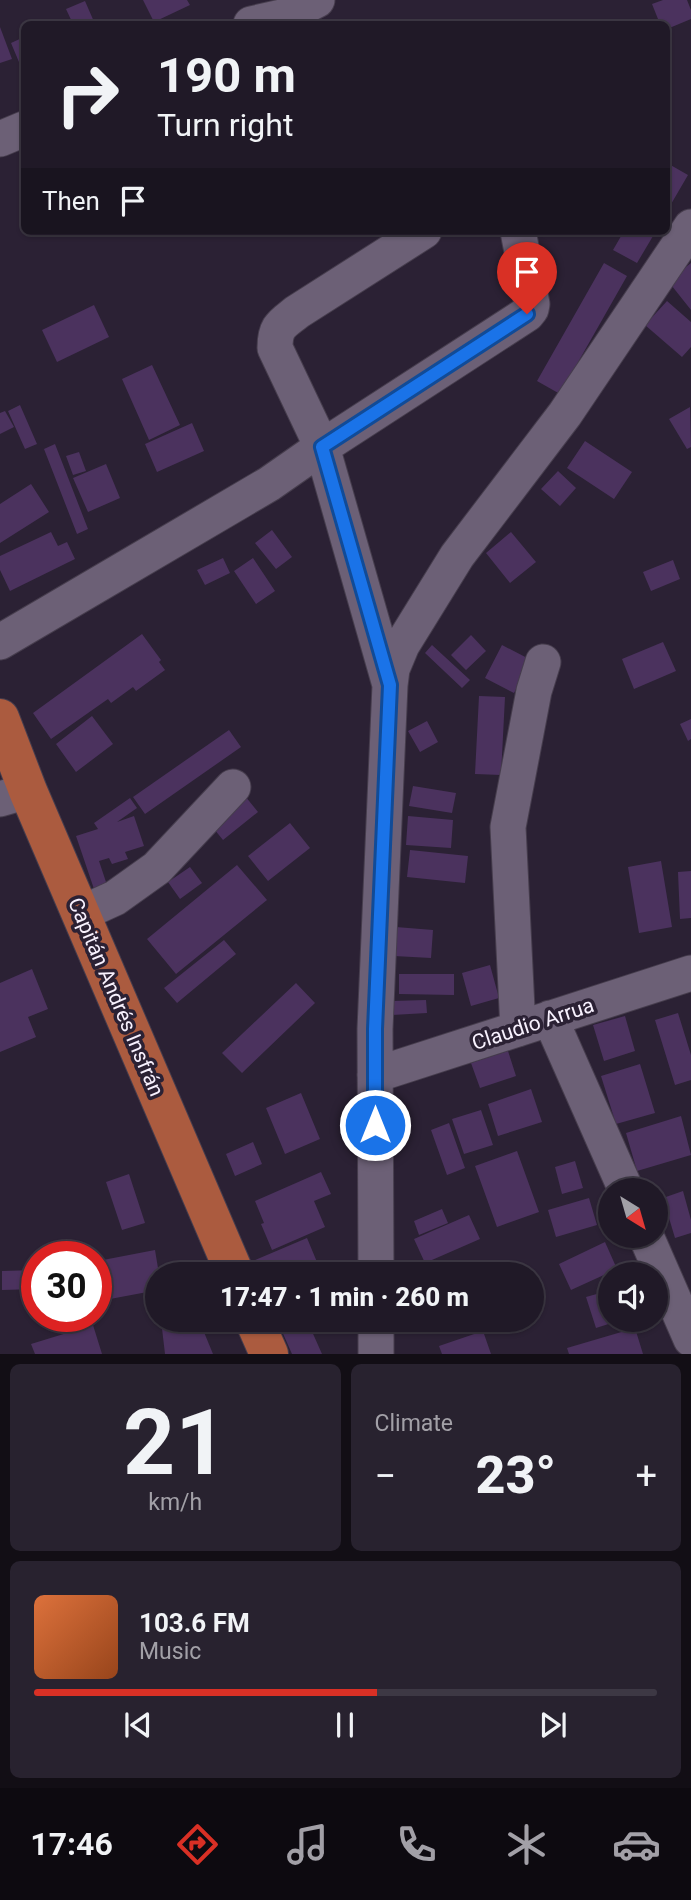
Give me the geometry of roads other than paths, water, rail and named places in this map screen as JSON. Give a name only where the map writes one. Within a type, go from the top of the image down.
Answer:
[{"type":"main road","name":"Capitán Andrés Insfrán","points":[[0,718],[14,795],[80,914],[229,1262]]},
{"type":"main road","points":[[259,1332],[269,1354]]},
{"type":"street","points":[[252,21],[258,0]]},
{"type":"street","points":[[264,21],[286,16],[317,0]]},
{"type":"street","points":[[0,139],[21,130]]},
{"type":"street","points":[[376,1262],[375,1029],[392,669],[402,645],[457,556],[565,414],[691,227]]},
{"type":"street","points":[[390,685],[322,447],[275,348],[275,337],[278,327],[297,312],[418,235]]},
{"type":"street","points":[[0,642],[269,484],[531,310],[519,235]]},
{"type":"street","points":[[543,662],[534,691],[508,827],[534,1023],[619,1178]]},
{"type":"street","points":[[80,914],[115,898],[158,868],[233,787]]},
{"type":"street","name":"Claudio Arrua","points":[[375,1075],[691,973]]},
{"type":"street","points":[[651,1248],[691,1339]]},
{"type":"street","points":[[376,1332],[376,1354]]}]
